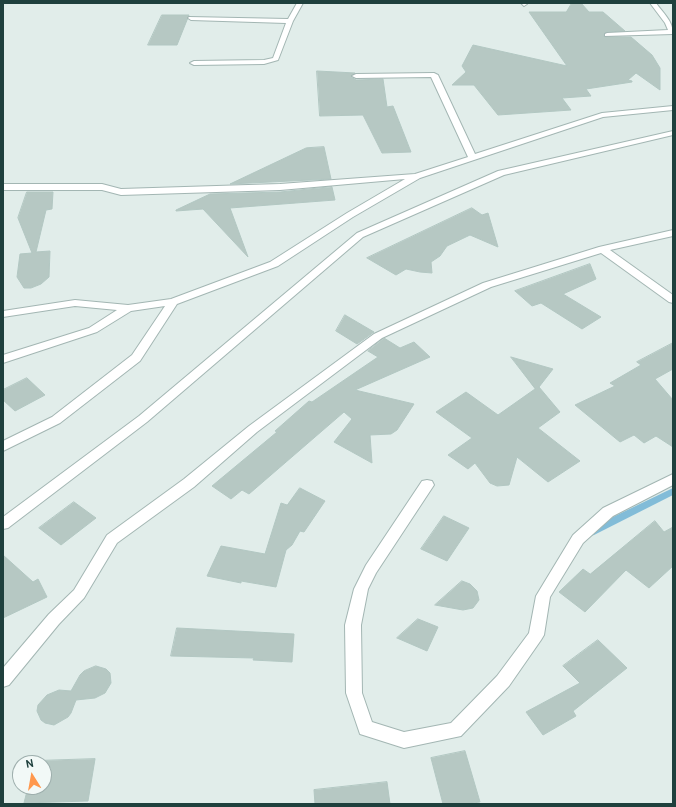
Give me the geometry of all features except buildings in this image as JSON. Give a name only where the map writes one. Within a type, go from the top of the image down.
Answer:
[{"type":"street","points":[[194,63],[264,62],[276,59],[290,21],[300,3]]},
{"type":"street","points":[[607,34],[672,32],[668,23],[653,3]]},
{"type":"street","points":[[191,18],[290,21]]},
{"type":"street","points":[[356,76],[434,75],[472,157]]},
{"type":"street","points":[[3,314],[75,303],[128,308],[173,302],[274,264],[350,215],[417,176],[602,115],[673,108]]},
{"type":"street","points":[[3,524],[143,419],[360,235],[501,173],[673,133]]},
{"type":"street","points":[[3,187],[102,187],[121,192],[129,192],[280,187],[417,176]]},
{"type":"street","points":[[3,680],[54,619],[80,594],[112,539],[189,483],[253,429],[378,336],[487,285],[602,250],[673,233]]},
{"type":"street","points":[[602,250],[673,300]]},
{"type":"street","points":[[3,446],[56,420],[136,358],[173,302]]},
{"type":"street","points":[[3,359],[93,330],[128,308]]},
{"type":"street","points":[[427,485],[371,569],[361,589],[353,625],[354,693],[366,728],[404,740],[455,730],[503,681],[536,635],[543,596],[578,539],[608,512],[673,479]]},
{"type":"waterway","points":[[591,532],[673,491]]}]
